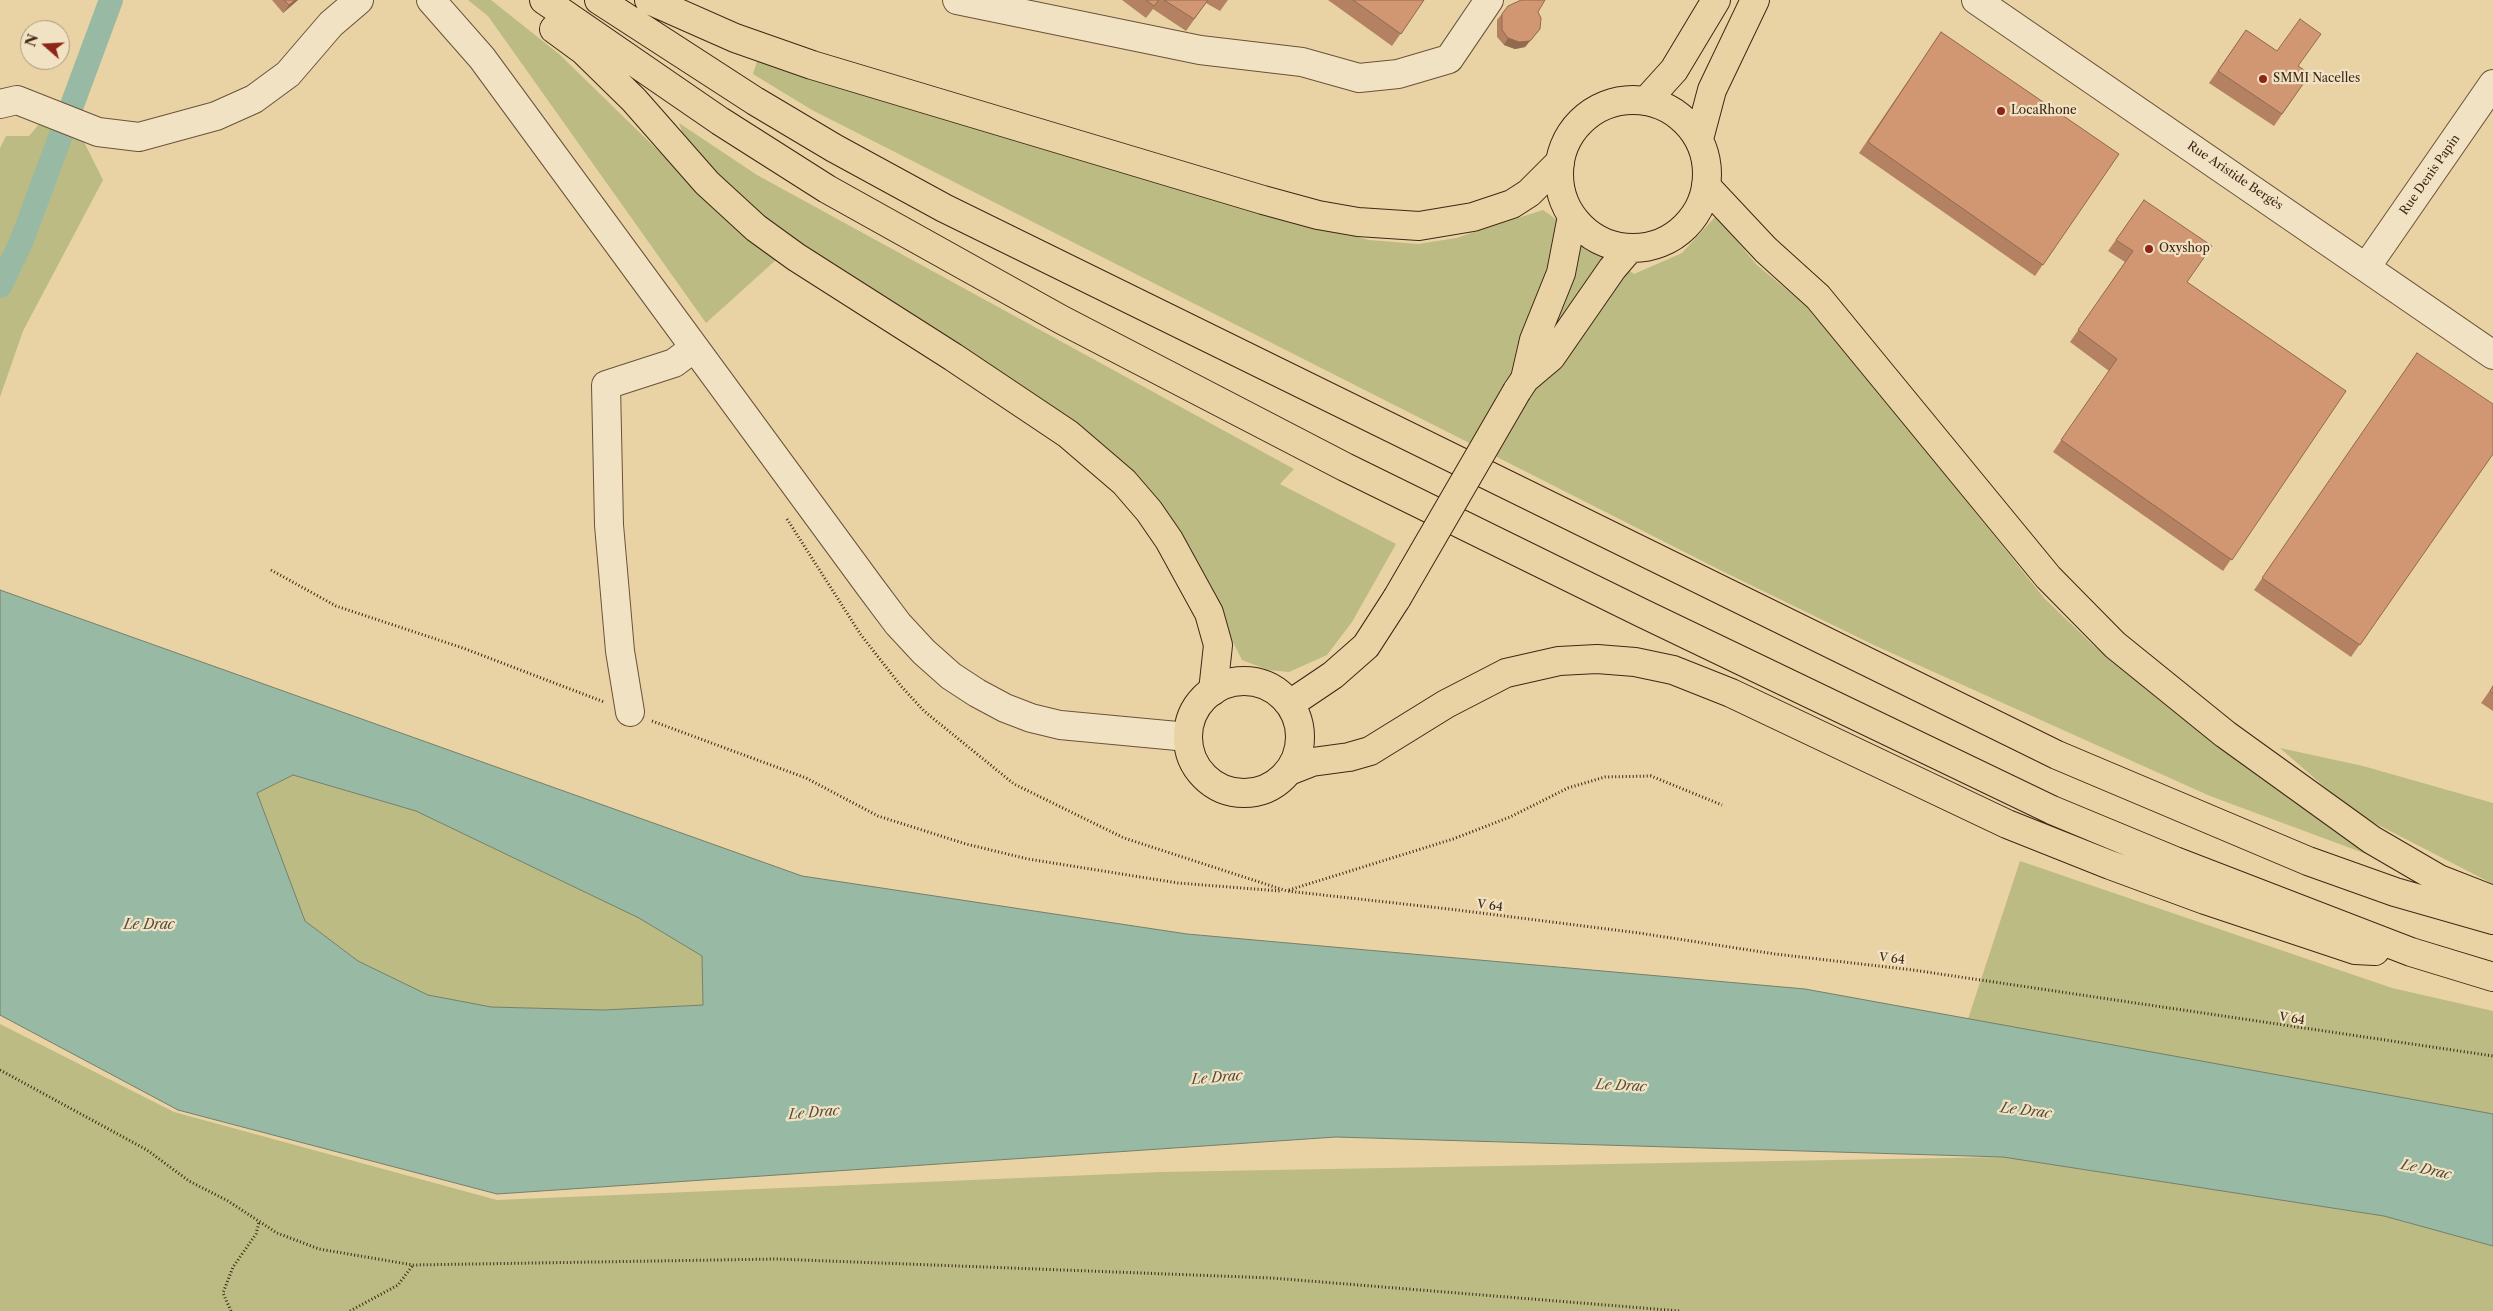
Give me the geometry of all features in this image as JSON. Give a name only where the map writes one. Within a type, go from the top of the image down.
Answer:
[{"type":"main road","points":[[533,0],[546,23],[584,50],[634,100],[708,183],[756,228],[796,257],[954,357],[1060,429],[1124,482],[1149,511],[1169,540],[1209,613],[1218,645],[1213,691]]},
{"type":"main road","points":[[544,0],[720,121],[827,189],[1062,320],[1345,467],[2052,810],[2175,861],[2411,952],[2493,976]]},
{"type":"main road","points":[[599,0],[756,101],[834,148],[944,208],[2057,755],[2308,861],[2396,892],[2493,920]]},
{"type":"main road","points":[[649,0],[686,18],[735,38],[812,64],[1318,215],[1358,222],[1419,226],[1481,215],[1512,204],[1529,193],[1560,162]]},
{"type":"main road","points":[[1698,139],[1712,90],[1755,0]]},
{"type":"main road","points":[[1722,68],[1772,0]]},
{"type":"main road","points":[[1646,100],[1674,70],[1715,2]]},
{"type":"main road","points":[[1633,99],[1646,100],[1662,105],[1677,114],[1692,130],[1698,139],[1706,162],[1706,186],[1697,211],[1680,232],[1656,244],[1630,248],[1618,247],[1597,239],[1583,229],[1572,216],[1560,190],[1560,162],[1568,138],[1584,117],[1613,102],[1633,99]]},
{"type":"main road","points":[[1706,186],[1766,250],[1818,297],[2048,576],[2116,645],[2225,734],[2372,840],[2439,879],[2493,900]]},
{"type":"main road","points":[[1290,704],[1333,676],[1366,646],[1397,598],[1521,384],[1534,340],[1561,273],[1572,216]]},
{"type":"main road","points":[[1521,384],[1551,357],[1612,269],[1630,248]]},
{"type":"main road","points":[[1289,771],[1312,762],[1349,758],[1370,751],[1446,704],[1506,673],[1559,661],[1597,659],[1635,662],[1673,670],[1731,693],[1999,821],[2110,865],[2205,900],[2355,950],[2411,952]]},
{"type":"main road","points":[[1240,681],[1254,682],[1268,686],[1290,704],[1299,726],[1299,750],[1289,771],[1281,780],[1260,791],[1249,793],[1226,790],[1206,778],[1198,770],[1193,759],[1188,737],[1190,723],[1195,711],[1213,691],[1226,684],[1240,681]]},
{"type":"street","points":[[9,102],[98,132],[139,137],[216,116],[254,98],[288,74],[331,24],[359,0]]},
{"type":"street","points":[[431,0],[482,58],[898,624],[951,676],[1005,708],[1050,723],[1188,737]]},
{"type":"street","points":[[957,0],[1200,50],[1302,62],[1359,78],[1398,74],[1449,60],[1489,0]]},
{"type":"street","name":"Rue Aristide Bergès","points":[[1976,0],[2493,354]]},
{"type":"street","name":"Rue Denis Papin","points":[[2367,266],[2493,84]]},
{"type":"street","points":[[630,712],[620,651],[610,525],[606,385],[674,363],[694,348]]},
{"type":"path","name":"V 64","points":[[270,570],[336,606],[463,648],[806,778],[878,816],[966,844],[1028,859],[1178,883],[1287,891],[1640,933],[1775,954],[1913,970],[2493,1056]]},
{"type":"path","points":[[1287,891],[1453,838],[1510,816],[1568,788],[1605,777],[1650,776],[1722,805]]},
{"type":"path","points":[[0,1070],[146,1150],[188,1181],[228,1201],[277,1233],[319,1249],[413,1265],[816,1261],[1272,1278],[1680,1311]]},
{"type":"path","points":[[231,1311],[223,1293],[233,1267],[256,1234],[259,1222]]},
{"type":"path","points":[[350,1311],[398,1285],[413,1265]]},
{"type":"green space","points":[[468,0],[491,0],[559,54],[674,166],[777,259],[706,323],[488,16]]},
{"type":"green space","points":[[759,55],[1266,213],[1369,240],[1418,244],[1456,238],[1543,210],[1634,274],[1682,253],[1716,216],[1757,265],[1804,304],[1843,346],[2044,598],[2094,646],[2152,693],[2388,862],[2210,796],[1876,646],[1720,570],[812,110],[753,74]]},
{"type":"green space","points":[[40,123],[84,142],[103,180],[23,331],[0,397],[0,148],[6,136],[29,136]]},
{"type":"green space","points":[[679,123],[757,175],[1294,469],[1280,484],[1396,544],[1352,622],[1327,655],[1289,672],[1268,670],[1242,660],[1201,578],[1137,481],[742,206],[686,144]]},
{"type":"green space","points":[[2280,748],[2363,766],[2493,803],[2493,884],[2353,812]]},
{"type":"green space","points":[[293,775],[416,811],[639,918],[702,956],[703,1005],[604,1010],[491,1007],[428,995],[358,961],[305,921],[257,793]]},
{"type":"green space","points":[[2020,861],[2392,988],[2493,1011],[2493,1114],[1968,1019]]},
{"type":"green space","points":[[0,1024],[174,1112],[497,1200],[1162,1172],[2003,1157],[2384,1216],[2493,1246],[2493,1311],[0,1311]]},
{"type":"water","name":"Le Drac","points":[[0,590],[802,876],[1187,934],[1805,989],[2493,1114],[2493,1246],[2384,1216],[2003,1157],[1336,1137],[497,1194],[178,1110],[0,1015]],"holes":[[[293,775],[416,811],[639,918],[702,956],[703,1005],[604,1010],[491,1007],[428,995],[358,961],[305,921],[257,793]]]},
{"type":"building","points":[[284,0],[295,0],[289,5]]},
{"type":"building","points":[[1146,0],[1159,0],[1154,6]]},
{"type":"building","points":[[1164,0],[1208,0],[1194,19]]},
{"type":"building","points":[[1353,0],[1424,0],[1401,34]]},
{"type":"building","points":[[1521,0],[1545,0],[1538,12],[1541,18],[1540,29],[1530,41],[1519,42],[1508,38],[1502,30],[1502,14],[1508,6]]},
{"type":"building","points":[[2300,19],[2321,34],[2298,66],[2310,74],[2282,114],[2218,71],[2246,30],[2277,51]]},
{"type":"building","points":[[1941,32],[2119,154],[2043,265],[1868,142]]},
{"type":"building","points":[[2144,200],[2212,246],[2187,282],[2346,391],[2232,560],[2061,440],[2117,359],[2078,330],[2133,251],[2116,240]]},
{"type":"building","points":[[2417,353],[2493,404],[2493,454],[2360,645],[2262,578]]},
{"type":"waterway","points":[[0,286],[22,240],[111,0]]},
{"type":"place","name":"SMMI Nacelles","points":[[2263,79]]},
{"type":"place","name":"LocaRhone","points":[[2001,111]]},
{"type":"place","name":"Oxyshop","points":[[2149,249]]}]
